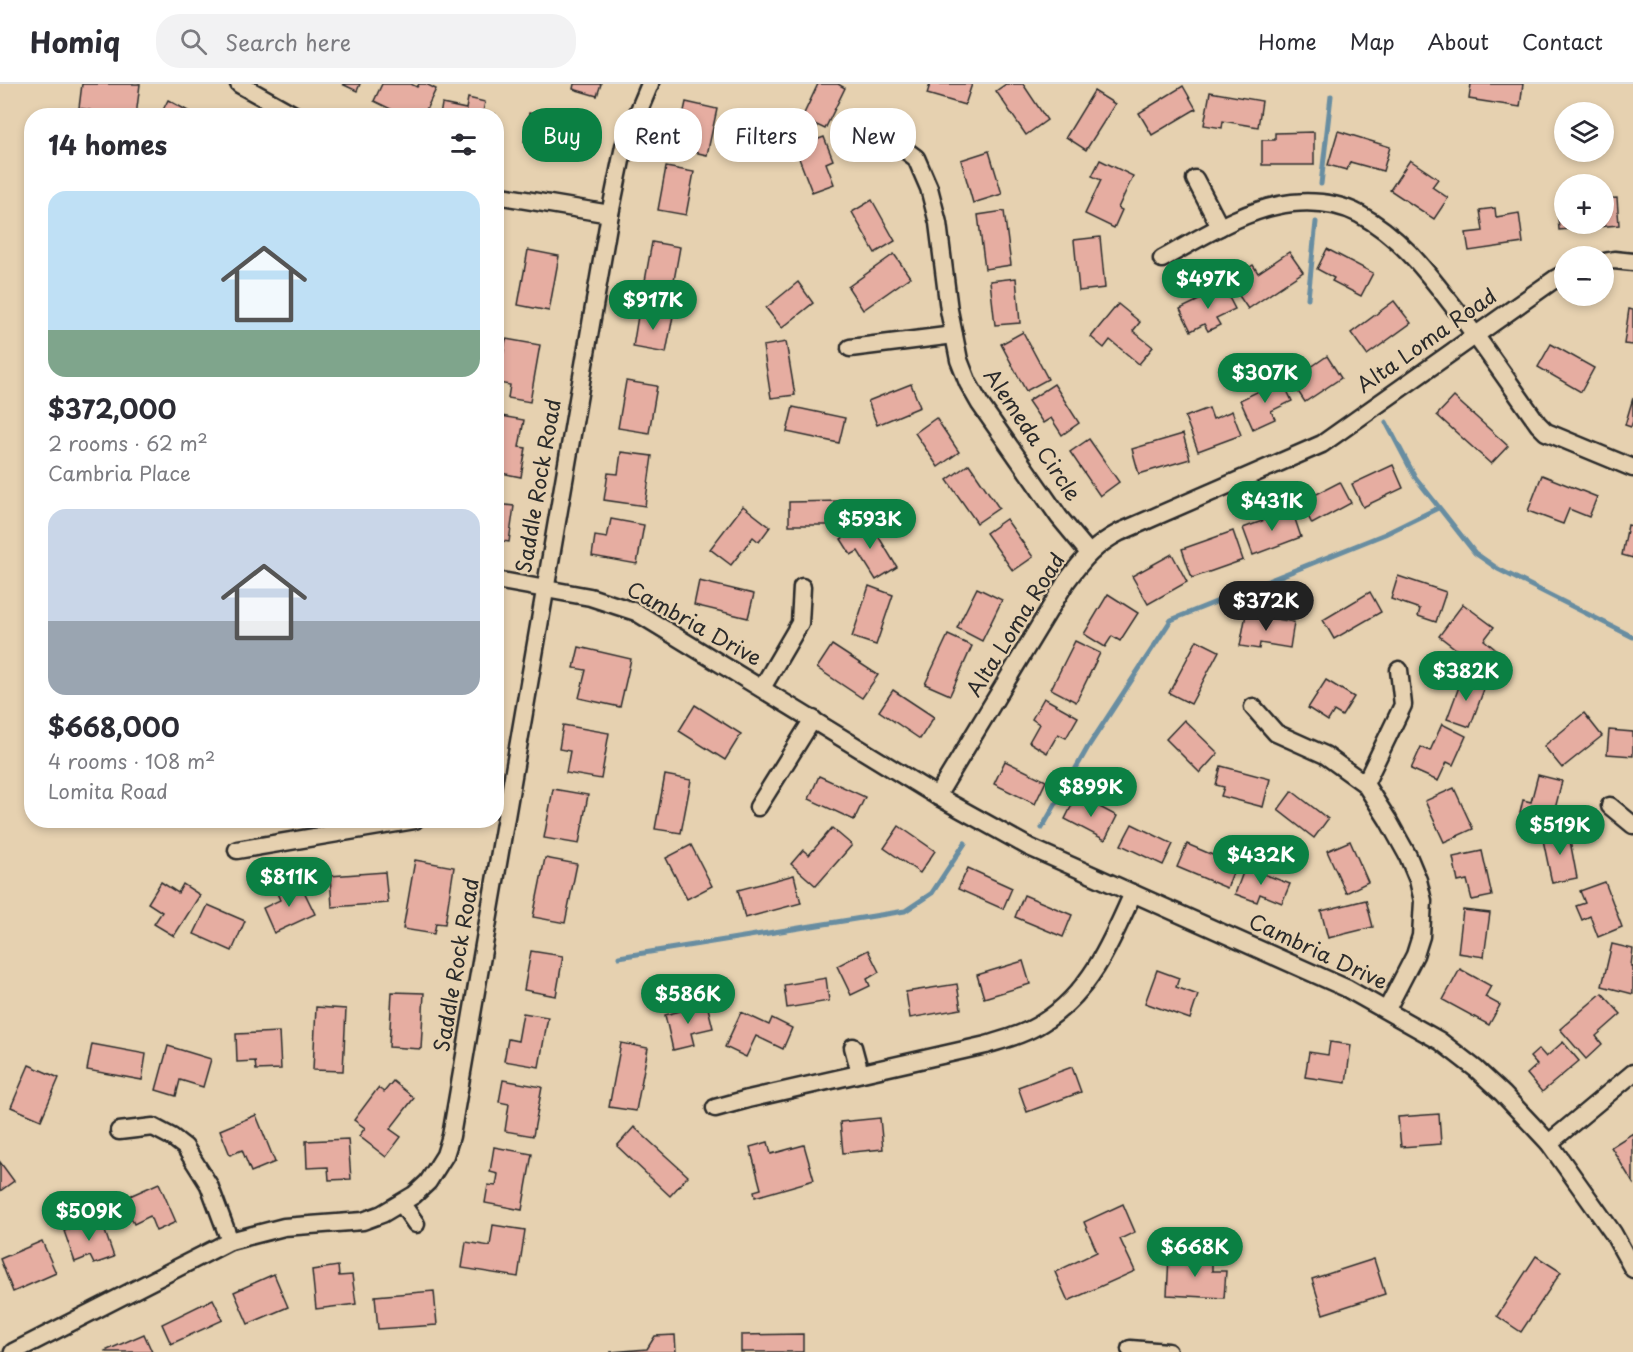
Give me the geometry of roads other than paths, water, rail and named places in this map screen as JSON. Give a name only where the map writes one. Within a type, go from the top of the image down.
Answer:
[{"type":"street","points":[[239,84],[282,108]]},
{"type":"street","name":"Saddle Rock Road","points":[[504,804],[610,214],[624,146],[650,84]]},
{"type":"street","name":"Alemeda Circle","points":[[916,158],[929,188],[938,223],[948,310],[959,360],[968,383],[980,404],[1059,517],[1089,553]]},
{"type":"street","points":[[1195,178],[1220,227]]},
{"type":"street","points":[[504,196],[610,214]]},
{"type":"street","points":[[1162,259],[1220,227],[1258,212],[1290,204],[1314,203],[1338,206],[1357,213],[1398,241],[1418,260],[1546,432],[1633,468]]},
{"type":"street","points":[[1614,262],[1633,262]]},
{"type":"street","name":"Alta Loma Road","points":[[937,795],[1066,582],[1089,553],[1102,541],[1322,444],[1554,280]]},
{"type":"street","points":[[850,348],[954,335]]},
{"type":"street","name":"Cambria Drive","points":[[504,581],[590,597],[636,612],[937,795],[1029,847],[1346,987],[1440,1041],[1503,1094],[1549,1143],[1613,1233],[1633,1269]]},
{"type":"street","points":[[762,688],[800,623],[802,587]]},
{"type":"street","points":[[1365,784],[1403,705],[1399,670]]},
{"type":"street","points":[[1253,707],[1276,733],[1324,755],[1365,784],[1408,856],[1418,880],[1423,901],[1420,936],[1415,956],[1387,1010]]},
{"type":"street","points":[[758,807],[813,719]]},
{"type":"street","points":[[1610,806],[1633,825]]},
{"type":"street","points":[[237,850],[367,828]]},
{"type":"street","name":"Saddle Rock Road","points":[[13,1352],[230,1241],[284,1227],[363,1221],[402,1204],[414,1195],[437,1170],[451,1136],[500,828]]},
{"type":"street","points":[[715,1108],[986,1045],[1041,1024],[1079,992],[1098,968],[1133,893]]},
{"type":"street","points":[[853,1047],[860,1073]]},
{"type":"street","points":[[1549,1143],[1633,1073]]},
{"type":"street","points":[[119,1131],[153,1127],[185,1147],[209,1185],[230,1241]]},
{"type":"street","points":[[402,1204],[416,1224]]},
{"type":"street","points":[[1130,1349],[1168,1352]]},
{"type":"waterway","points":[[1321,184],[1331,96]]},
{"type":"waterway","points":[[1308,298],[1316,222]]},
{"type":"waterway","points":[[1386,422],[1415,477],[1475,553],[1498,569],[1633,637]]},
{"type":"waterway","points":[[1042,828],[1088,747],[1171,620],[1385,534],[1438,508]]},
{"type":"waterway","points":[[619,957],[905,911],[932,893],[965,843]]}]
